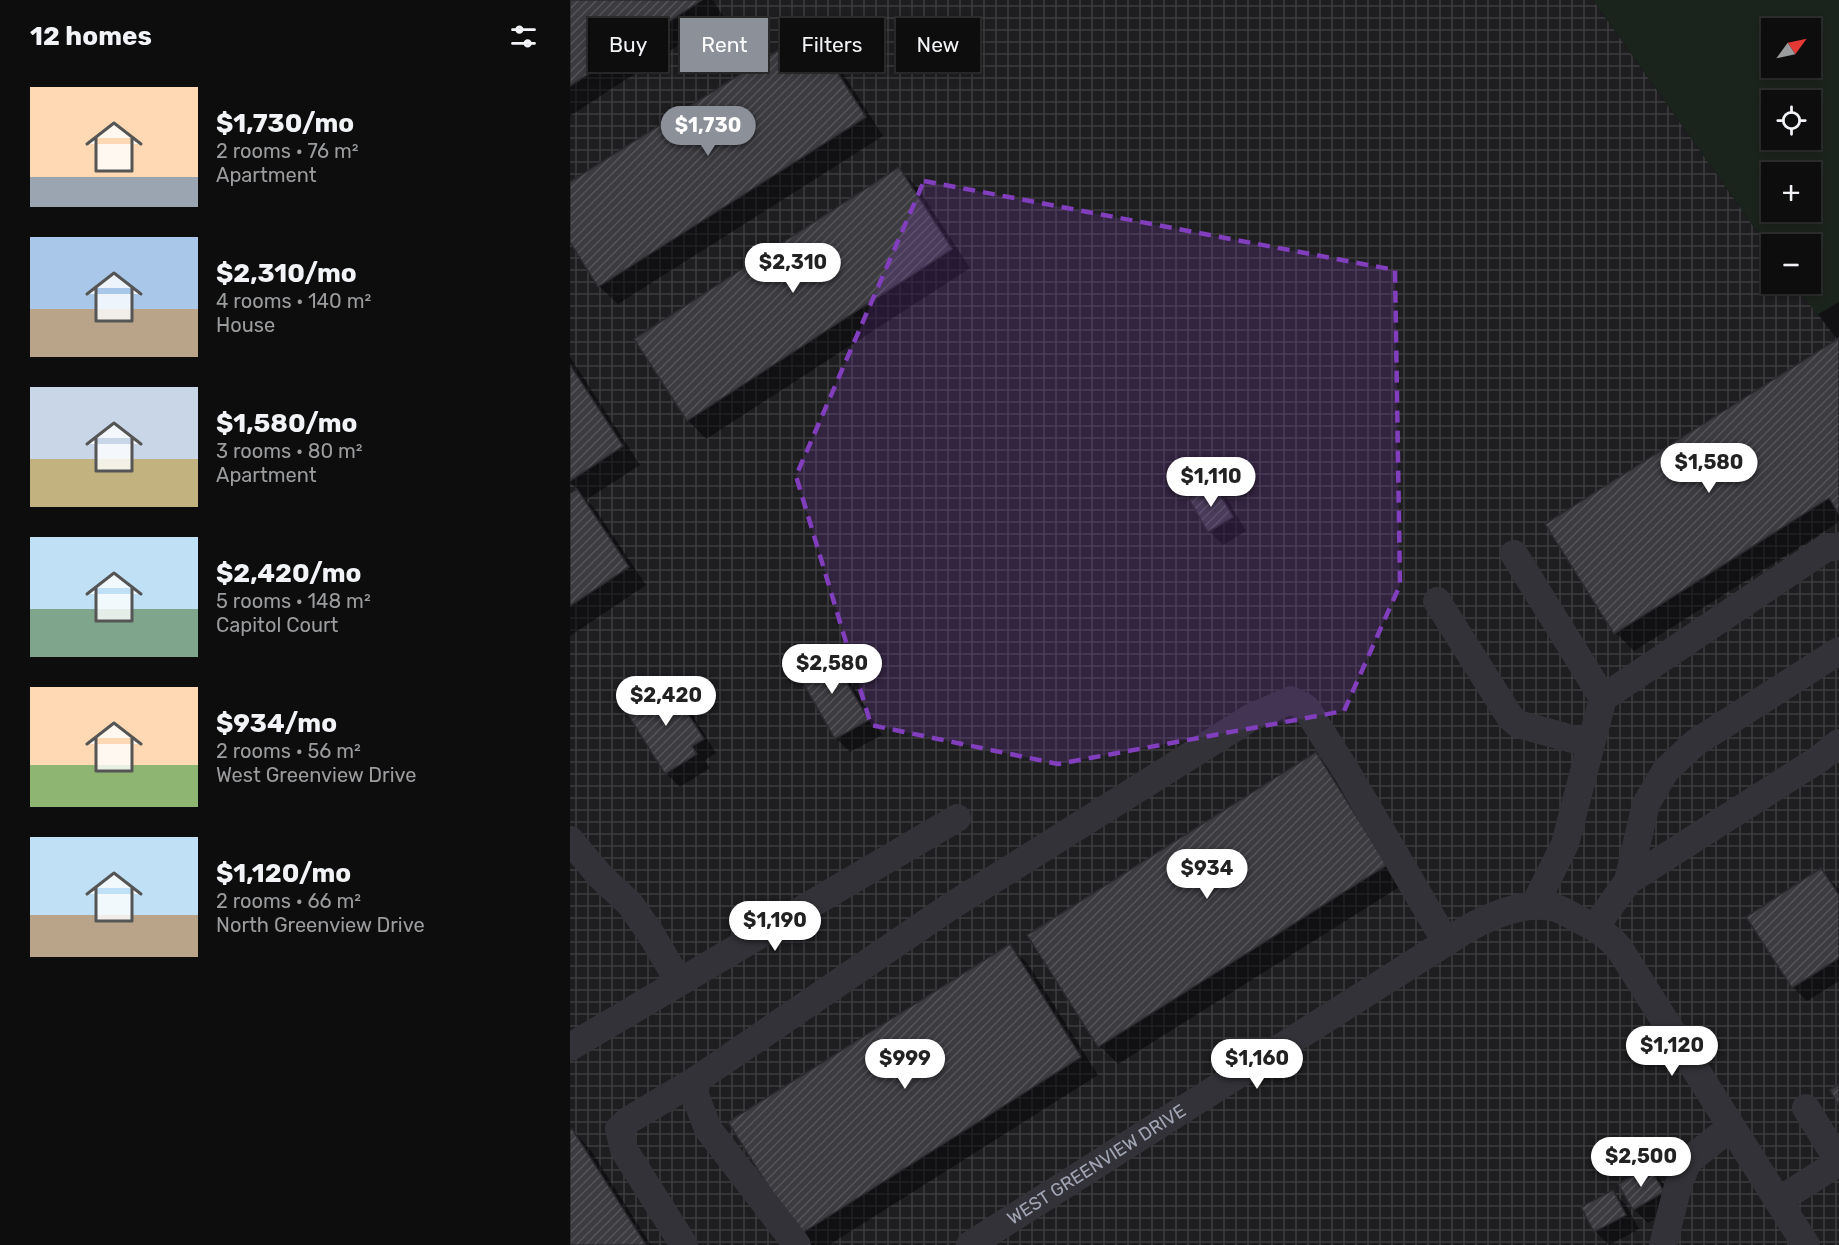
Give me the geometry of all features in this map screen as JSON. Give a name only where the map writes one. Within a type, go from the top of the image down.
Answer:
[{"type":"street","points":[[1806,1245],[1619,948],[1595,927],[1556,908],[1534,906],[1565,844],[1603,698],[1826,548],[1839,546]]},
{"type":"street","points":[[1514,554],[1603,698]]},
{"type":"street","points":[[1437,601],[1510,717],[1518,724],[1591,744]]},
{"type":"street","points":[[1628,881],[1646,804],[1665,770],[1695,743],[1839,651]]},
{"type":"street","points":[[684,1245],[624,1150],[620,1129],[629,1120],[696,1080],[948,908],[1250,718],[1291,700],[1306,708],[1348,774],[1446,942]]},
{"type":"street","points":[[1595,927],[1628,881],[1819,759],[1839,743]]},
{"type":"street","points":[[570,1047],[957,818]]},
{"type":"street","points":[[570,840],[600,876],[630,904],[651,934],[679,982]]},
{"type":"street","name":"WEST GREENVIEW DRIVE","points":[[970,1245],[1446,942],[1485,919],[1500,913],[1534,906]]},
{"type":"street","points":[[696,1080],[695,1095],[708,1129],[797,1245]]},
{"type":"street","points":[[1778,1201],[1839,1162],[1806,1108]]},
{"type":"street","points":[[1663,1245],[1678,1186],[1688,1161],[1731,1127]]},
{"type":"highlighted area","points":[[924,181],[1395,270],[1400,585],[1344,711],[1058,764],[871,725],[796,476]]},
{"type":"shaded area","points":[[570,0],[1593,0],[1761,237],[1761,294],[1803,294],[1839,342],[1839,1245],[570,1245]]},
{"type":"shaded area","points":[[1593,0],[1839,0],[1839,302],[1817,315],[1802,294],[1821,294],[1821,234],[1761,234],[1761,237]]},
{"type":"building","points":[[702,0],[668,22],[668,18],[588,18],[588,72],[591,72],[570,86],[570,1]]},
{"type":"building","points":[[780,49],[780,72],[837,72],[866,117],[598,287],[570,242],[570,182],[744,72],[768,72],[768,57]]},
{"type":"building","points":[[899,167],[952,249],[687,421],[634,339]]},
{"type":"building","points":[[1839,338],[1839,514],[1829,498],[1614,634],[1545,524]]},
{"type":"building","points":[[570,365],[623,446],[570,481]]},
{"type":"building","points":[[1214,484],[1233,517],[1208,532],[1189,499]]},
{"type":"building","points":[[577,489],[629,567],[570,606],[570,494]]},
{"type":"building","points":[[828,651],[869,720],[835,739],[795,669]]},
{"type":"building","points":[[673,681],[683,697],[679,700],[704,739],[692,746],[697,754],[665,774],[625,710]]},
{"type":"building","points":[[1316,752],[1387,865],[1098,1047],[1027,935]]},
{"type":"building","points":[[1821,868],[1839,895],[1839,958],[1792,988],[1746,917]]},
{"type":"building","points":[[1010,944],[1081,1057],[799,1235],[728,1122]]},
{"type":"building","points":[[1839,1084],[1839,1106],[1830,1090]]},
{"type":"building","points":[[572,1129],[646,1245],[570,1245],[570,1130]]},
{"type":"building","points":[[1649,1166],[1664,1192],[1633,1210],[1618,1184]]},
{"type":"building","points":[[1613,1190],[1626,1215],[1594,1232],[1581,1207]]}]
